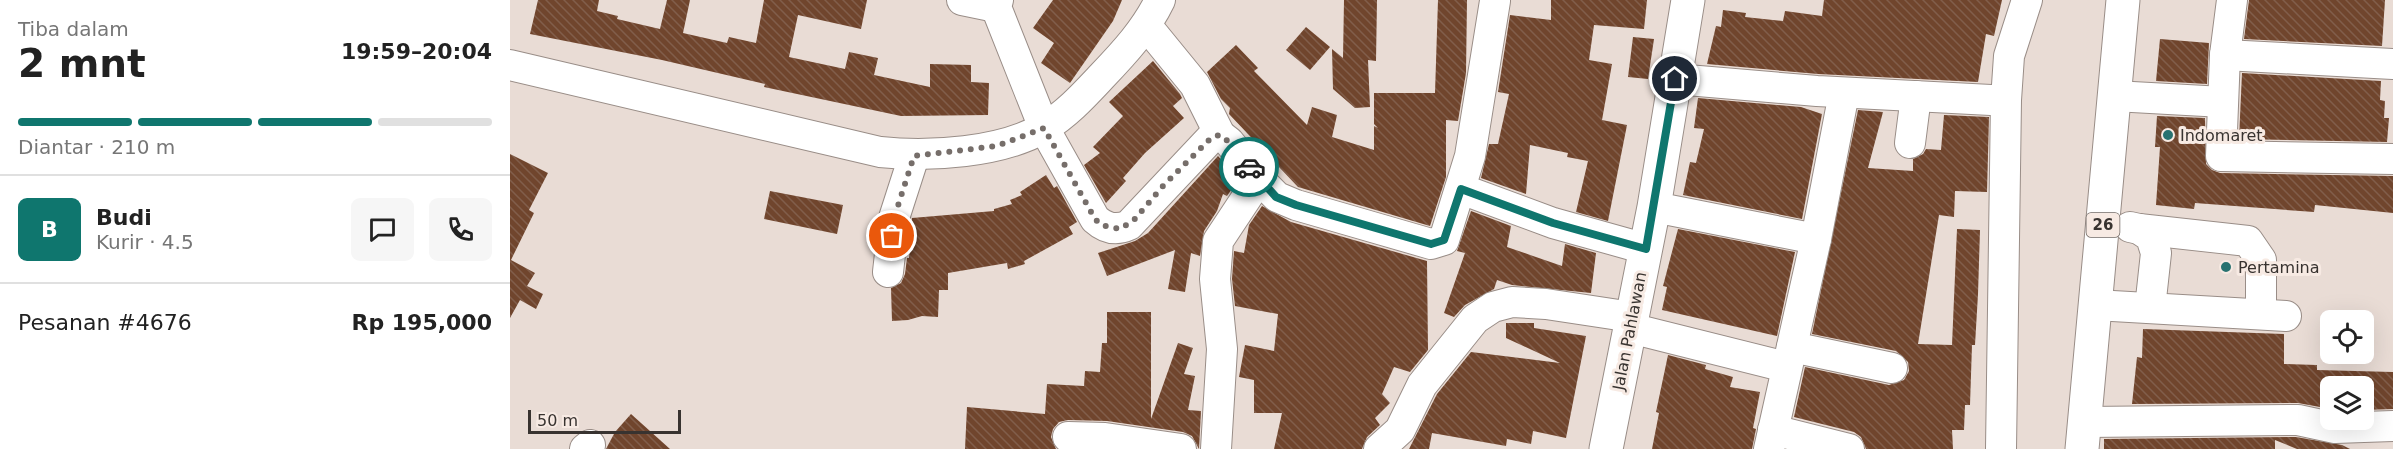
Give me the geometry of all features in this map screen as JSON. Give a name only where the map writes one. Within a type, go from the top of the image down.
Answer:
[{"type":"main road","name":"Jalan Pahlawan","points":[[1606,449],[1654,207],[1688,0]]},
{"type":"main road","name":"26","points":[[2084,435],[2123,0]]},
{"type":"street","points":[[962,0],[997,4],[1044,128],[1095,219],[1101,225],[1120,229],[1134,220],[1163,186],[1212,137],[1220,135]]},
{"type":"street","points":[[2001,449],[2006,100],[2009,56],[2027,0]]},
{"type":"street","points":[[2232,0],[2225,55],[2221,156],[2392,155]]},
{"type":"street","points":[[510,65],[880,152],[914,156],[997,146],[1044,128],[1075,104],[1131,46],[1153,13],[1195,85],[1220,135],[1229,142],[1276,197],[1296,205],[1431,244],[1444,240],[1470,156],[1495,1]]},
{"type":"street","points":[[2225,55],[2393,64]]},
{"type":"street","points":[[1675,79],[1844,93],[1991,100]]},
{"type":"street","points":[[1844,93],[1816,239],[1771,440],[1849,449]]},
{"type":"street","points":[[1910,143],[1916,96]]},
{"type":"street","points":[[2115,96],[2223,102]]},
{"type":"street","points":[[888,272],[894,218],[914,156]]},
{"type":"street","points":[[1216,449],[1219,431],[1222,349],[1215,279],[1218,241],[1259,179]]},
{"type":"street","points":[[1461,189],[1553,223],[1646,249]]},
{"type":"street","points":[[1654,207],[1816,239]]},
{"type":"street","points":[[2096,305],[2274,315],[2261,260],[2248,241],[2139,229],[2103,221]]},
{"type":"street","points":[[2139,229],[2151,237],[2156,253],[2150,308]]},
{"type":"street","points":[[1379,449],[1400,430],[1422,384],[1475,319],[1492,307],[1512,302],[1546,304],[1789,357],[1892,368]]},
{"type":"street","points":[[2084,435],[2298,420],[2331,439],[2393,426]]},
{"type":"street","points":[[1068,437],[1105,438],[1181,449]]},
{"type":"building","points":[[538,0],[599,0],[597,11],[618,16],[617,19],[660,29],[667,0],[690,0],[683,33],[727,43],[729,37],[756,43],[764,0],[867,0],[861,29],[798,15],[789,57],[845,69],[849,52],[878,58],[874,75],[930,87],[930,64],[971,65],[971,82],[989,83],[988,115],[901,116],[764,87],[765,84],[662,60],[530,34]]},
{"type":"building","points":[[1053,0],[1122,0],[1113,21],[1070,83],[1041,63],[1054,43],[1033,28]]},
{"type":"building","points":[[1344,0],[1377,0],[1376,61],[1368,60],[1370,107],[1355,108],[1333,89],[1332,49],[1343,58]]},
{"type":"building","points":[[1438,0],[1467,0],[1466,73],[1458,121],[1446,120],[1446,177],[1430,226],[1298,187],[1229,114],[1230,108],[1221,99],[1207,72],[1236,45],[1258,68],[1254,71],[1307,125],[1312,107],[1337,115],[1332,137],[1374,150],[1374,126],[1378,128],[1374,124],[1374,93],[1435,93]]},
{"type":"building","points":[[1551,0],[1647,0],[1644,29],[1594,25],[1589,60],[1612,64],[1602,120],[1627,125],[1608,221],[1576,212],[1588,161],[1567,157],[1568,153],[1530,145],[1526,194],[1481,178],[1489,144],[1498,144],[1509,94],[1498,92],[1510,15],[1551,20]]},
{"type":"building","points":[[1824,0],[2002,0],[1994,36],[1986,34],[1978,82],[1818,74],[1707,64],[1716,26],[1721,27],[1723,10],[1746,13],[1745,17],[1783,21],[1785,11],[1822,16]]},
{"type":"building","points":[[2249,0],[2385,0],[2382,46],[2244,39]]},
{"type":"building","points":[[1306,27],[1330,47],[1310,70],[1286,50]]},
{"type":"building","points":[[1633,37],[1654,39],[1648,79],[1628,77]]},
{"type":"building","points":[[2160,39],[2209,43],[2207,84],[2156,81]]},
{"type":"building","points":[[1153,61],[1180,94],[1182,98],[1173,106],[1184,118],[1145,153],[1123,178],[1126,181],[1106,203],[1084,165],[1100,153],[1093,147],[1123,116],[1109,102]]},
{"type":"building","points":[[2242,73],[2381,81],[2380,100],[2385,101],[2384,118],[2389,118],[2387,142],[2239,139]]},
{"type":"building","points":[[1698,98],[1801,107],[1822,114],[1802,219],[1683,195],[1690,162],[1696,163],[1704,129],[1694,128]]},
{"type":"building","points":[[1858,110],[1883,112],[1868,168],[1913,171],[1913,159],[1923,154],[1926,149],[1941,150],[1944,115],[1989,117],[1987,192],[1955,191],[1954,217],[1939,215],[1918,344],[1952,345],[1957,229],[1980,230],[1970,405],[1965,405],[1964,430],[1952,430],[1953,449],[1866,449],[1861,437],[1854,432],[1794,417],[1805,367],[1889,385],[1904,380],[1909,371],[1908,362],[1896,351],[1812,334]]},
{"type":"building","points":[[2157,116],[2205,118],[2206,164],[2212,170],[2220,173],[2393,176],[2393,213],[2315,205],[2314,212],[2195,203],[2194,209],[2156,205],[2160,147],[2155,147]]},
{"type":"building","points":[[510,154],[548,173],[529,210],[534,213],[511,260],[535,273],[527,286],[543,294],[536,309],[520,300],[510,318]]},
{"type":"building","points":[[1218,156],[1238,180],[1227,196],[1223,194],[1217,211],[1204,231],[1200,256],[1191,253],[1185,292],[1168,289],[1175,250],[1107,276],[1098,253],[1135,241],[1148,233]]},
{"type":"building","points":[[1046,175],[1054,188],[1057,186],[1077,222],[1069,227],[1073,234],[1024,261],[1025,264],[1008,269],[1007,263],[948,273],[948,290],[939,290],[938,317],[922,316],[892,321],[891,288],[901,283],[905,274],[907,258],[909,258],[912,218],[994,211],[994,209],[1012,204],[1010,200],[1022,195],[1020,192]]},
{"type":"building","points":[[770,191],[843,205],[837,234],[764,219]]},
{"type":"building","points":[[1262,206],[1291,222],[1427,261],[1428,350],[1410,372],[1394,367],[1382,394],[1390,403],[1375,418],[1380,425],[1367,437],[1362,449],[1274,449],[1282,413],[1254,413],[1254,380],[1239,377],[1245,345],[1274,351],[1278,314],[1235,306],[1232,279],[1234,251],[1244,253],[1249,225]]},
{"type":"building","points":[[1471,211],[1511,226],[1507,247],[1562,266],[1565,244],[1596,253],[1591,293],[1512,285],[1497,280],[1494,289],[1465,305],[1454,317],[1444,313],[1465,253],[1457,251]]},
{"type":"building","points":[[1678,229],[1795,252],[1777,336],[1662,310],[1667,287],[1663,286]]},
{"type":"building","points":[[1107,312],[1151,312],[1151,419],[1178,343],[1193,348],[1184,374],[1195,376],[1188,410],[1201,411],[1199,449],[1192,436],[1183,432],[1107,421],[1068,420],[1059,422],[1053,429],[1051,437],[1056,449],[965,449],[967,407],[1045,414],[1047,384],[1084,386],[1085,371],[1100,372],[1102,343],[1107,343]]},
{"type":"building","points":[[1506,323],[1534,323],[1534,328],[1586,336],[1566,438],[1533,431],[1531,444],[1507,439],[1506,446],[1432,433],[1429,449],[1409,449],[1437,394],[1471,352],[1560,363],[1506,338]]},
{"type":"building","points":[[2143,329],[2284,334],[2284,364],[2317,365],[2317,370],[2393,372],[2393,409],[2374,410],[2374,376],[2320,376],[2320,407],[2298,403],[2132,404],[2137,357],[2142,358]]},
{"type":"building","points":[[1668,355],[1706,365],[1705,369],[1733,377],[1730,387],[1760,392],[1753,428],[1756,429],[1752,449],[1652,449],[1659,413],[1656,412]]},
{"type":"building","points":[[631,414],[670,449],[606,449],[615,432]]},
{"type":"building","points":[[2296,437],[2342,445],[2350,449],[2297,449],[2275,440],[2275,449],[2104,449],[2104,439]]},
{"type":"way so far","points":[[892,236],[894,218],[914,156],[997,146],[1044,128],[1095,219],[1101,225],[1110,228],[1120,229],[1129,225],[1163,186],[1212,137],[1220,135],[1229,142],[1249,167]]},
{"type":"place","name":"Indomaret","points":[[2168,135]]},
{"type":"place","name":"Pertamina","points":[[2226,267]]},
{"type":"route","points":[[1249,167],[1276,197],[1296,205],[1431,244],[1444,240],[1461,189],[1553,223],[1646,249],[1675,79]]}]
